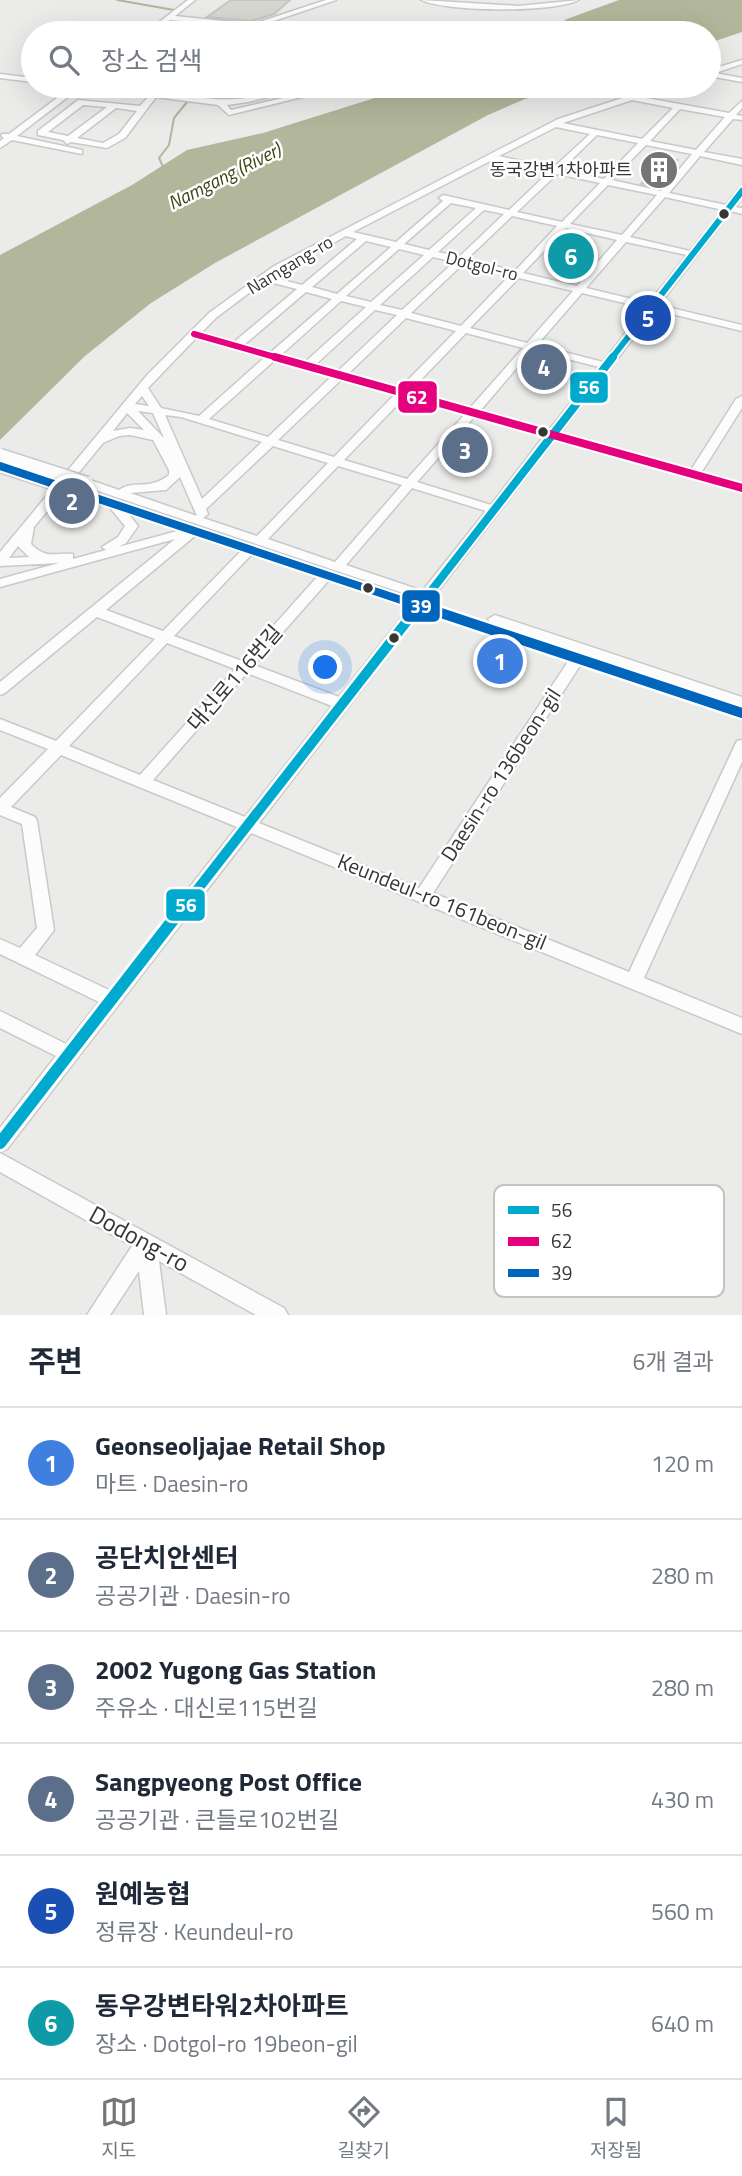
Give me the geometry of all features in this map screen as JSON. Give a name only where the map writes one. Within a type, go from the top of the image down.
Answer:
[{"type":"street","points":[[165,21],[192,0]]},
{"type":"street","points":[[268,21],[333,0]]},
{"type":"street","points":[[427,0],[511,15],[576,0]]},
{"type":"street","points":[[552,6],[566,0]]},
{"type":"street","points":[[169,18],[200,21]]},
{"type":"street","points":[[721,69],[742,62]]},
{"type":"street","points":[[0,76],[21,79]]},
{"type":"street","points":[[721,76],[742,80]]},
{"type":"street","points":[[0,145],[62,98]]},
{"type":"street","points":[[142,109],[81,102],[41,133],[104,146],[122,136],[142,109],[155,98]]},
{"type":"street","points":[[183,98],[221,103],[246,98]]},
{"type":"street","points":[[221,103],[229,113],[298,98]]},
{"type":"street","name":"Namgang-ro","points":[[0,563],[142,388],[213,315],[264,278],[345,233],[554,124],[626,98]]},
{"type":"street","points":[[650,98],[678,107],[742,118]]},
{"type":"street","name":"대신로116번길","points":[[143,782],[409,484],[742,103]]},
{"type":"street","points":[[58,148],[115,105]]},
{"type":"street","points":[[23,957],[46,930],[44,916],[29,821],[0,809],[333,461],[678,107]]},
{"type":"street","points":[[554,124],[742,162]]},
{"type":"street","points":[[200,508],[596,132]]},
{"type":"street","points":[[0,135],[79,152]]},
{"type":"street","points":[[491,157],[742,211]]},
{"type":"street","points":[[0,1143],[555,435],[742,191]]},
{"type":"street","points":[[422,193],[693,254]]},
{"type":"street","points":[[201,420],[450,200]]},
{"type":"street","points":[[308,365],[482,207]]},
{"type":"street","name":"Dotgol-ro","points":[[345,233],[742,328]]},
{"type":"street","points":[[237,345],[365,237]]},
{"type":"street","points":[[264,278],[606,366]]},
{"type":"street","points":[[194,334],[402,390],[742,488]]},
{"type":"street","points":[[142,388],[158,411],[205,522]]},
{"type":"street","points":[[694,475],[742,399]]},
{"type":"street","points":[[127,406],[201,420],[495,510]]},
{"type":"street","points":[[100,493],[162,487],[170,482],[175,470],[158,438],[127,406]]},
{"type":"street","points":[[95,444],[121,431],[135,431],[158,438]]},
{"type":"street","points":[[0,455],[100,493],[205,522],[254,545]]},
{"type":"street","points":[[0,466],[82,487]]},
{"type":"street","points":[[100,493],[193,531],[254,545],[332,570],[742,713]]},
{"type":"street","points":[[9,580],[0,563],[60,559],[115,545],[128,534],[132,526],[124,513],[100,493]]},
{"type":"street","points":[[28,527],[24,545],[33,556],[43,559]]},
{"type":"street","points":[[9,580],[193,531]]},
{"type":"street","points":[[0,690],[193,531]]},
{"type":"street","points":[[9,580],[13,570],[20,565],[43,559]]},
{"type":"street","points":[[423,601],[742,702]]},
{"type":"street","points":[[95,611],[343,704]]},
{"type":"street","name":"Daesin-ro 136beon-gil","points":[[424,894],[578,657]]},
{"type":"street","points":[[0,741],[6,727]]},
{"type":"street","name":"Keundeul-ro 161beon-gil","points":[[6,727],[424,894],[742,1026]]},
{"type":"street","points":[[634,981],[742,745]]},
{"type":"street","points":[[0,946],[111,999]]},
{"type":"street","points":[[0,1018],[69,1054]]},
{"type":"street","name":"Dodong-ro","points":[[0,1162],[277,1315]]},
{"type":"street","points":[[98,1315],[146,1242]]},
{"type":"street","points":[[146,1242],[155,1315]]},
{"type":"water","points":[[619,0],[742,0],[742,32],[721,39],[721,21],[564,21]]},
{"type":"water","name":"Namgang (River)","points":[[375,98],[529,98],[488,115],[215,263],[151,303],[85,356],[0,440],[0,255],[132,185],[187,150],[263,133]]},
{"type":"building","points":[[231,0],[290,0],[274,14],[251,21],[207,17]]},
{"type":"building","name":"동국강변1차아파트","points":[[667,158],[677,160],[651,186],[641,184]]},
{"type":"building","points":[[579,239],[593,242],[570,267],[556,264]]},
{"type":"waterway","points":[[117,0],[174,10]]},
{"type":"waterway","points":[[164,169],[159,158],[169,145],[174,118],[190,98]]},
{"type":"transit line","name":"56","points":[[0,1143],[742,191]]},
{"type":"transit line","name":"62","points":[[194,334],[742,488]]},
{"type":"transit line","name":"39","points":[[0,466],[742,713]]},
{"type":"place","name":"동국강변1차아파트","points":[[659,170]]},
{"type":"place","name":"동우강변타워2차아파트","points":[[571,256]]},
{"type":"place","name":"원예농협","points":[[648,318]]},
{"type":"place","name":"Sangpyeong Post Office","points":[[544,367]]},
{"type":"place","name":"2002 Yugong Gas Station","points":[[465,450]]},
{"type":"place","name":"공단치안센터","points":[[72,501]]},
{"type":"place","name":"Geonseoljajae Retail Shop","points":[[500,661]]}]
